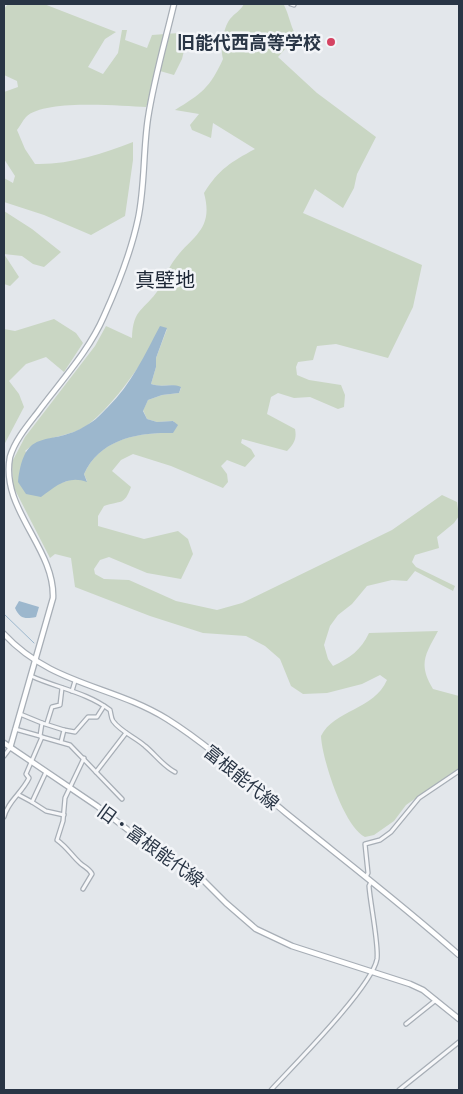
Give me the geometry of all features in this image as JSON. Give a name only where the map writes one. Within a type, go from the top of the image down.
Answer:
[{"type":"street","points":[[4,756],[10,748],[16,729],[53,598],[53,588],[48,569],[14,501],[8,474],[10,457],[24,430],[104,317],[120,277],[139,218],[148,116],[162,48],[174,4]]},
{"type":"street","name":"富根能代線","points":[[4,634],[36,662],[57,674],[142,705],[168,720],[459,954]]},
{"type":"street","points":[[31,676],[72,691],[104,706],[110,710],[112,720],[126,733],[143,744],[165,767],[175,772]]},
{"type":"street","points":[[72,691],[74,681]]},
{"type":"street","points":[[47,723],[52,707],[60,705],[62,688]]},
{"type":"street","points":[[20,714],[42,723],[75,732],[88,717],[97,717],[104,706]]},
{"type":"street","points":[[4,817],[7,806],[19,795],[29,778],[26,774],[41,736],[42,723]]},
{"type":"street","points":[[16,729],[70,745],[122,799]]},
{"type":"street","points":[[61,742],[64,730]]},
{"type":"street","points":[[96,772],[126,733]]},
{"type":"street","name":"旧・富根能代線","points":[[4,743],[196,873],[256,929],[292,946],[410,984],[436,1000],[459,1019]]},
{"type":"street","points":[[84,758],[68,787],[64,815],[57,840],[69,848],[79,863],[89,869],[92,874],[84,889]]},
{"type":"street","points":[[366,878],[368,874],[365,844],[380,840],[391,832],[420,798],[459,770]]},
{"type":"street","points":[[32,802],[46,772]]},
{"type":"street","points":[[19,795],[46,811],[64,815]]},
{"type":"street","points":[[271,1090],[321,1036],[368,979],[377,959],[369,886],[371,882]]},
{"type":"street","points":[[406,1024],[436,1000]]},
{"type":"street","points":[[399,1090],[459,1042]]},
{"type":"green space","points":[[8,4],[44,4],[116,32],[105,39],[88,67],[103,74],[118,53],[122,30],[127,30],[125,40],[147,48],[152,35],[179,33],[187,38],[182,59],[174,75],[160,71],[146,107],[83,105],[49,108],[35,111],[26,117],[17,130],[25,149],[35,164],[60,163],[85,158],[133,142],[133,160],[125,216],[91,235],[44,215],[4,202],[4,178],[13,183],[15,176],[4,159],[4,92],[18,87],[17,81],[4,75],[4,9]]},
{"type":"green space","points":[[244,4],[284,5],[295,34],[293,40],[278,57],[317,93],[376,137],[357,174],[354,188],[343,208],[315,189],[303,213],[422,265],[413,307],[388,358],[336,344],[317,346],[313,360],[298,362],[296,367],[297,375],[309,380],[341,385],[345,395],[344,407],[338,409],[310,397],[294,398],[278,393],[271,397],[267,414],[295,429],[296,436],[293,444],[287,451],[242,439],[241,443],[251,449],[255,456],[245,467],[227,460],[221,466],[227,474],[228,482],[223,488],[171,466],[133,454],[121,460],[112,471],[131,487],[129,493],[124,500],[104,506],[98,516],[98,526],[144,539],[178,531],[188,539],[193,554],[181,579],[147,573],[109,557],[100,560],[94,569],[95,574],[104,579],[129,580],[176,601],[217,610],[242,603],[392,530],[442,495],[457,502],[459,516],[454,523],[437,537],[439,548],[415,555],[412,562],[416,567],[455,586],[453,591],[415,571],[407,581],[392,580],[367,586],[352,604],[338,615],[330,626],[324,645],[328,659],[333,666],[354,653],[369,633],[438,631],[425,660],[428,680],[433,689],[459,696],[459,768],[406,805],[394,821],[374,835],[365,837],[357,831],[342,807],[325,760],[321,736],[335,720],[373,698],[387,680],[380,675],[362,684],[327,693],[303,694],[291,686],[280,659],[265,646],[246,636],[203,633],[150,616],[75,587],[71,558],[55,554],[50,558],[13,486],[12,462],[25,437],[95,346],[106,326],[132,338],[135,321],[140,310],[154,296],[169,268],[203,226],[206,217],[204,193],[226,167],[255,149],[213,123],[211,138],[192,130],[190,125],[199,114],[175,110],[204,89],[214,77],[223,59],[222,44],[224,33],[230,19]],"holes":[[[167,329],[156,358],[156,367],[151,384],[181,388],[179,393],[162,395],[148,400],[143,410],[147,419],[157,422],[174,421],[173,433],[133,436],[110,445],[91,462],[84,474],[87,481],[76,478],[61,483],[25,451],[40,442],[74,432],[89,424],[119,393],[144,359],[155,340]]]},
{"type":"green space","points":[[4,211],[32,229],[61,252],[44,267],[33,264],[22,256],[4,254]]},
{"type":"green space","points":[[4,254],[19,277],[10,286],[4,284]]},
{"type":"green space","points":[[54,319],[76,333],[83,343],[64,372],[46,357],[26,364],[9,381],[19,394],[24,407],[4,445],[4,329],[15,331]]},
{"type":"water","points":[[160,326],[167,328],[156,358],[156,367],[151,384],[181,387],[179,393],[162,395],[148,400],[143,411],[147,419],[157,422],[173,421],[178,425],[173,433],[147,434],[121,440],[110,445],[91,462],[84,474],[87,482],[80,480],[68,481],[41,497],[26,494],[18,482],[21,464],[33,444],[41,440],[74,432],[98,417],[131,379]]},
{"type":"water","points":[[19,601],[39,607],[36,617],[26,618],[21,616],[15,608]]},
{"type":"waterway","points":[[4,614],[34,643]]},
{"type":"place","name":"旧能代西高等学校","points":[[331,42]]},
{"type":"district","name":"真壁地","points":[[165,279]]}]
